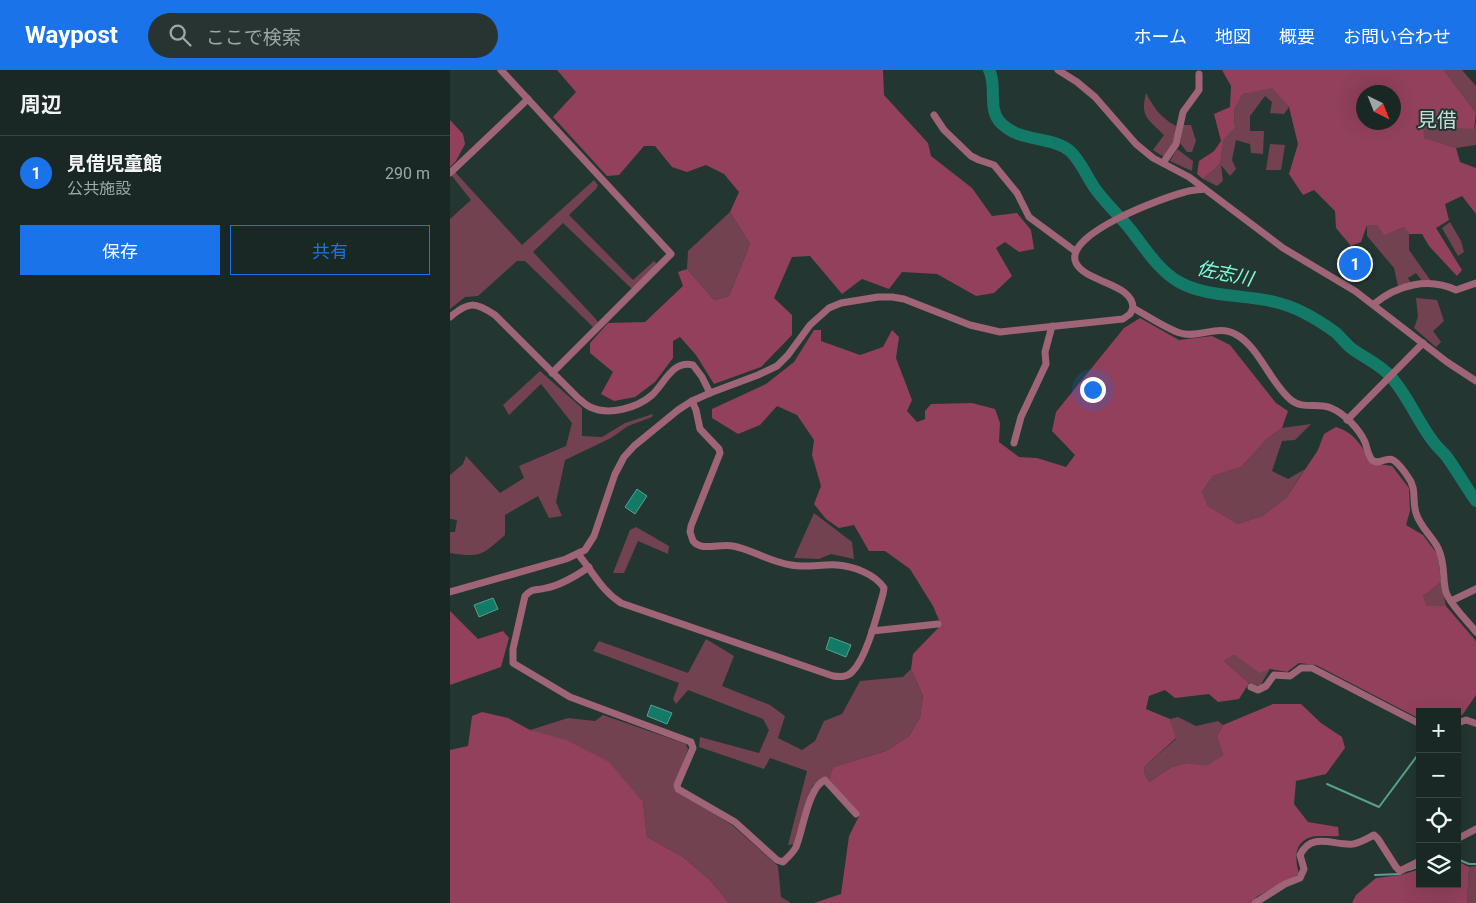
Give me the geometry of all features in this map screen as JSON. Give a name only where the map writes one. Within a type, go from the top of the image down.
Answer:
[{"type":"street","points":[[501,70],[671,254],[552,373]]},
{"type":"street","points":[[1058,70],[1078,82],[1095,97],[1136,144],[1153,158],[1188,177],[1283,248],[1374,304],[1454,367],[1476,381]]},
{"type":"street","points":[[1163,163],[1176,144],[1183,112],[1199,90],[1199,74]]},
{"type":"street","points":[[450,173],[528,99]]},
{"type":"street","points":[[934,115],[944,130],[971,156],[994,164],[1017,193],[1030,217],[1075,251]]},
{"type":"street","points":[[450,592],[578,554],[590,545],[615,474],[624,457],[634,446],[692,401],[758,376],[777,366],[820,315],[829,308],[841,303],[878,297],[904,299],[988,330],[1000,332],[1122,319],[1130,314],[1133,308],[1130,298],[1076,265],[1075,251],[1081,242],[1091,234],[1126,214],[1176,195],[1204,189]]},
{"type":"street","points":[[1374,304],[1383,296],[1400,288],[1413,285],[1445,285],[1456,290],[1476,283]]},
{"type":"street","points":[[450,317],[458,310],[469,305],[478,305],[495,315],[552,373],[590,407],[605,411],[620,410],[640,402],[653,394],[677,366],[684,364],[693,365],[698,370],[710,393]]},
{"type":"street","points":[[1133,308],[1179,333],[1198,334],[1224,330],[1236,334],[1258,356],[1276,385],[1293,402],[1302,406],[1323,405],[1337,410],[1365,442],[1370,458],[1374,462],[1387,459],[1394,460],[1409,477],[1414,487],[1415,511],[1418,520],[1438,548],[1444,567],[1446,592],[1476,632]]},
{"type":"street","points":[[1014,443],[1021,417],[1046,364],[1045,352],[1052,326]]},
{"type":"street","points":[[1347,420],[1423,343]]},
{"type":"street","points":[[578,554],[604,590],[620,603],[834,676],[842,677],[851,673],[859,663],[872,631],[883,594],[884,588],[874,577],[855,569],[838,565],[793,566],[731,546],[700,547],[693,541],[690,532],[691,526],[720,453],[719,449],[700,429],[692,401]]},
{"type":"street","points":[[589,567],[574,577],[545,589],[537,588],[525,596],[513,649],[513,663],[570,697],[689,741],[693,748],[677,785],[678,789],[735,822],[777,860],[782,862],[790,856],[796,847],[813,794],[820,782],[825,780],[856,814]]},
{"type":"street","points":[[1451,601],[1476,589]]},
{"type":"street","points":[[872,631],[938,624]]},
{"type":"street","points":[[1251,687],[1258,690],[1266,686],[1274,675],[1290,676],[1301,668],[1312,668],[1416,722]]},
{"type":"street","points":[[1461,722],[1466,720],[1476,725]]},
{"type":"street","points":[[1461,837],[1476,828]]},
{"type":"street","points":[[1255,903],[1285,884],[1300,878],[1304,869],[1300,855],[1309,844],[1329,840],[1356,844],[1374,835],[1400,871],[1416,863]]},
{"type":"shaded area","points":[[557,70],[883,70],[884,95],[928,143],[931,156],[972,188],[992,216],[1017,213],[1031,230],[1034,249],[1019,252],[1005,242],[996,248],[1012,276],[994,293],[976,296],[937,274],[902,272],[889,289],[862,279],[842,294],[810,256],[792,257],[774,298],[792,315],[792,335],[761,367],[714,384],[696,355],[680,337],[673,341],[673,358],[655,382],[635,397],[614,401],[601,394],[613,372],[590,353],[590,343],[608,323],[645,322],[683,286],[678,272],[687,269],[714,300],[729,296],[750,244],[730,212],[739,192],[724,174],[706,165],[687,172],[672,167],[655,146],[644,146],[619,175],[607,176],[553,117],[576,92]]},
{"type":"shaded area","points":[[1222,70],[1444,70],[1476,113],[1474,129],[1423,128],[1424,138],[1456,148],[1460,162],[1476,168],[1476,214],[1462,196],[1445,204],[1449,220],[1436,228],[1462,270],[1457,276],[1429,246],[1422,234],[1409,234],[1404,227],[1384,235],[1377,225],[1367,225],[1361,242],[1351,246],[1336,228],[1335,211],[1314,190],[1303,195],[1289,174],[1298,144],[1289,107],[1272,88],[1243,94],[1234,110],[1235,128],[1224,139],[1220,164],[1203,179],[1197,174],[1199,161],[1214,151],[1221,141],[1214,114],[1230,107],[1231,86]]},
{"type":"shaded area","points":[[1444,70],[1462,70],[1476,86],[1476,113]]},
{"type":"shaded area","points":[[1272,87],[1289,107],[1284,114],[1270,113],[1272,102],[1265,96],[1250,116],[1250,131],[1264,131],[1263,154],[1251,153],[1250,144],[1236,140],[1232,160],[1236,169],[1230,176],[1221,165],[1223,181],[1217,186],[1203,179],[1220,164],[1224,139],[1235,128],[1234,110],[1243,94]]},
{"type":"shaded area","points":[[1146,93],[1158,112],[1176,126],[1175,141],[1164,157],[1153,150],[1164,135],[1145,113],[1144,101]]},
{"type":"shaded area","points":[[450,120],[463,134],[465,144],[456,161],[450,167]]},
{"type":"shaded area","points":[[1476,121],[1476,145],[1456,148],[1423,138],[1423,127],[1474,129]]},
{"type":"shaded area","points":[[1183,125],[1191,125],[1196,141],[1192,152],[1187,152],[1180,143]]},
{"type":"shaded area","points":[[1270,144],[1285,145],[1281,170],[1266,170]]},
{"type":"shaded area","points":[[1177,149],[1193,161],[1192,171],[1170,161]]},
{"type":"shaded area","points":[[455,172],[522,245],[594,180],[598,185],[596,189],[569,215],[633,280],[654,261],[658,265],[632,289],[563,223],[533,252],[598,322],[593,327],[525,261],[517,261],[478,296],[465,297],[450,309],[450,219],[471,200],[452,176]]},
{"type":"shaded area","points":[[730,212],[750,244],[729,296],[714,300],[687,269],[688,251]]},
{"type":"shaded area","points":[[1450,222],[1461,241],[1464,252],[1458,256],[1442,228]]},
{"type":"shaded area","points":[[1367,225],[1377,225],[1384,234],[1404,227],[1409,234],[1409,250],[1431,281],[1423,282],[1416,273],[1408,278],[1411,283],[1398,286],[1394,268],[1367,236]]},
{"type":"shaded area","points":[[1416,298],[1437,300],[1444,321],[1433,331],[1441,342],[1436,347],[1414,328],[1418,317]]},
{"type":"shaded area","points":[[1140,318],[1179,340],[1212,336],[1230,345],[1276,403],[1288,411],[1282,428],[1268,438],[1241,467],[1213,476],[1202,492],[1208,506],[1238,524],[1262,516],[1286,498],[1318,450],[1324,434],[1336,427],[1353,437],[1371,463],[1392,466],[1409,488],[1410,511],[1406,525],[1423,535],[1438,555],[1441,582],[1423,596],[1427,606],[1446,606],[1476,641],[1476,695],[1461,716],[1461,708],[1416,708],[1416,717],[1316,665],[1299,663],[1287,672],[1270,669],[1260,673],[1234,655],[1224,661],[1249,683],[1239,699],[1218,702],[1209,694],[1175,698],[1165,690],[1149,696],[1146,709],[1170,719],[1176,738],[1145,766],[1144,773],[1149,782],[1172,767],[1187,763],[1207,766],[1223,755],[1217,736],[1223,725],[1273,704],[1301,704],[1321,723],[1342,737],[1345,748],[1326,774],[1296,781],[1294,804],[1308,822],[1338,827],[1339,836],[1314,836],[1301,843],[1296,857],[1299,874],[1258,896],[1250,903],[814,903],[841,894],[849,836],[859,816],[829,779],[833,767],[886,751],[909,736],[920,717],[923,696],[911,669],[913,654],[941,625],[933,606],[910,569],[885,551],[869,551],[854,525],[839,528],[826,519],[814,504],[821,486],[812,455],[814,440],[797,415],[777,406],[760,425],[738,434],[712,418],[712,409],[766,384],[794,362],[814,330],[821,330],[821,341],[860,355],[883,347],[892,330],[899,337],[896,358],[912,400],[907,411],[917,422],[925,419],[925,411],[931,404],[972,403],[995,409],[1000,423],[999,442],[1019,457],[1037,458],[1066,467],[1075,455],[1052,431],[1056,412],[1124,328]]},
{"type":"shaded area","points":[[540,371],[582,408],[582,436],[602,437],[625,423],[653,414],[652,417],[628,426],[611,438],[565,460],[556,502],[562,516],[549,518],[538,496],[505,515],[505,535],[486,551],[475,555],[450,553],[450,532],[455,532],[457,520],[450,519],[450,475],[463,464],[466,456],[500,493],[524,478],[519,466],[566,446],[572,423],[541,384],[509,415],[503,405]]},
{"type":"shaded area","points":[[1311,424],[1295,440],[1282,441],[1272,471],[1288,479],[1305,469],[1286,498],[1262,516],[1238,524],[1208,506],[1202,492],[1213,476],[1241,467],[1268,438],[1282,428]]},
{"type":"shaded area","points":[[637,489],[647,496],[635,514],[625,507]]},
{"type":"shaded area","points":[[814,513],[852,542],[854,559],[831,554],[819,559],[794,558]]},
{"type":"shaded area","points":[[636,527],[669,546],[668,554],[638,541],[624,573],[613,573],[630,530]]},
{"type":"shaded area","points":[[1441,582],[1446,606],[1427,606],[1423,596]]},
{"type":"shaded area","points":[[493,598],[498,609],[479,617],[474,605]]},
{"type":"shaded area","points":[[450,611],[478,639],[503,631],[509,638],[501,667],[450,685]]},
{"type":"shaded area","points":[[830,637],[851,645],[846,657],[826,649]]},
{"type":"shaded area","points":[[706,639],[734,656],[722,686],[770,705],[785,716],[778,738],[802,750],[815,741],[824,721],[842,714],[860,681],[903,677],[911,669],[923,696],[920,717],[909,736],[886,751],[833,767],[829,779],[813,785],[794,844],[788,845],[807,771],[770,758],[764,769],[699,747],[700,737],[759,753],[769,730],[763,719],[688,690],[676,704],[673,699],[679,683],[593,651],[599,641],[688,673]]},
{"type":"shaded area","points":[[1234,655],[1260,672],[1270,669],[1260,686],[1249,683],[1224,661]]},
{"type":"shaded area","points":[[651,705],[672,713],[667,724],[647,716]]},
{"type":"shaded area","points":[[482,712],[508,718],[530,730],[566,740],[609,762],[643,802],[647,837],[683,857],[710,880],[729,903],[450,903],[450,750],[468,746],[472,716]]},
{"type":"shaded area","points":[[603,715],[686,744],[688,749],[674,789],[732,825],[778,866],[781,897],[791,903],[729,903],[710,880],[683,857],[647,837],[643,802],[530,730],[568,718],[595,721]]},
{"type":"shaded area","points":[[1178,717],[1196,726],[1218,721],[1223,725],[1217,736],[1223,755],[1207,767],[1187,763],[1172,767],[1149,782],[1144,773],[1145,766],[1176,739],[1170,719]]},
{"type":"shaded area","points":[[1461,863],[1469,867],[1467,903],[1352,903],[1356,895],[1376,878],[1401,875],[1416,870],[1416,888],[1461,888]]},
{"type":"shaded area","points":[[1476,866],[1476,903],[1467,903],[1469,867]]},
{"type":"waterway","name":"佐志川","points":[[989,70],[994,109],[999,121],[1016,133],[1055,143],[1071,152],[1081,164],[1098,193],[1126,224],[1152,258],[1171,277],[1202,291],[1263,300],[1299,310],[1335,332],[1351,348],[1387,372],[1476,501]]},
{"type":"waterway","points":[[1327,784],[1379,807],[1419,753]]},
{"type":"waterway","points":[[1461,861],[1469,864],[1476,864]]},
{"type":"waterway","points":[[1409,870],[1416,867]]},
{"type":"waterway","points":[[1375,875],[1400,874]]},
{"type":"place","name":"見借児童館","points":[[1355,264]]},
{"type":"district","name":"見借","points":[[1437,120]]}]
